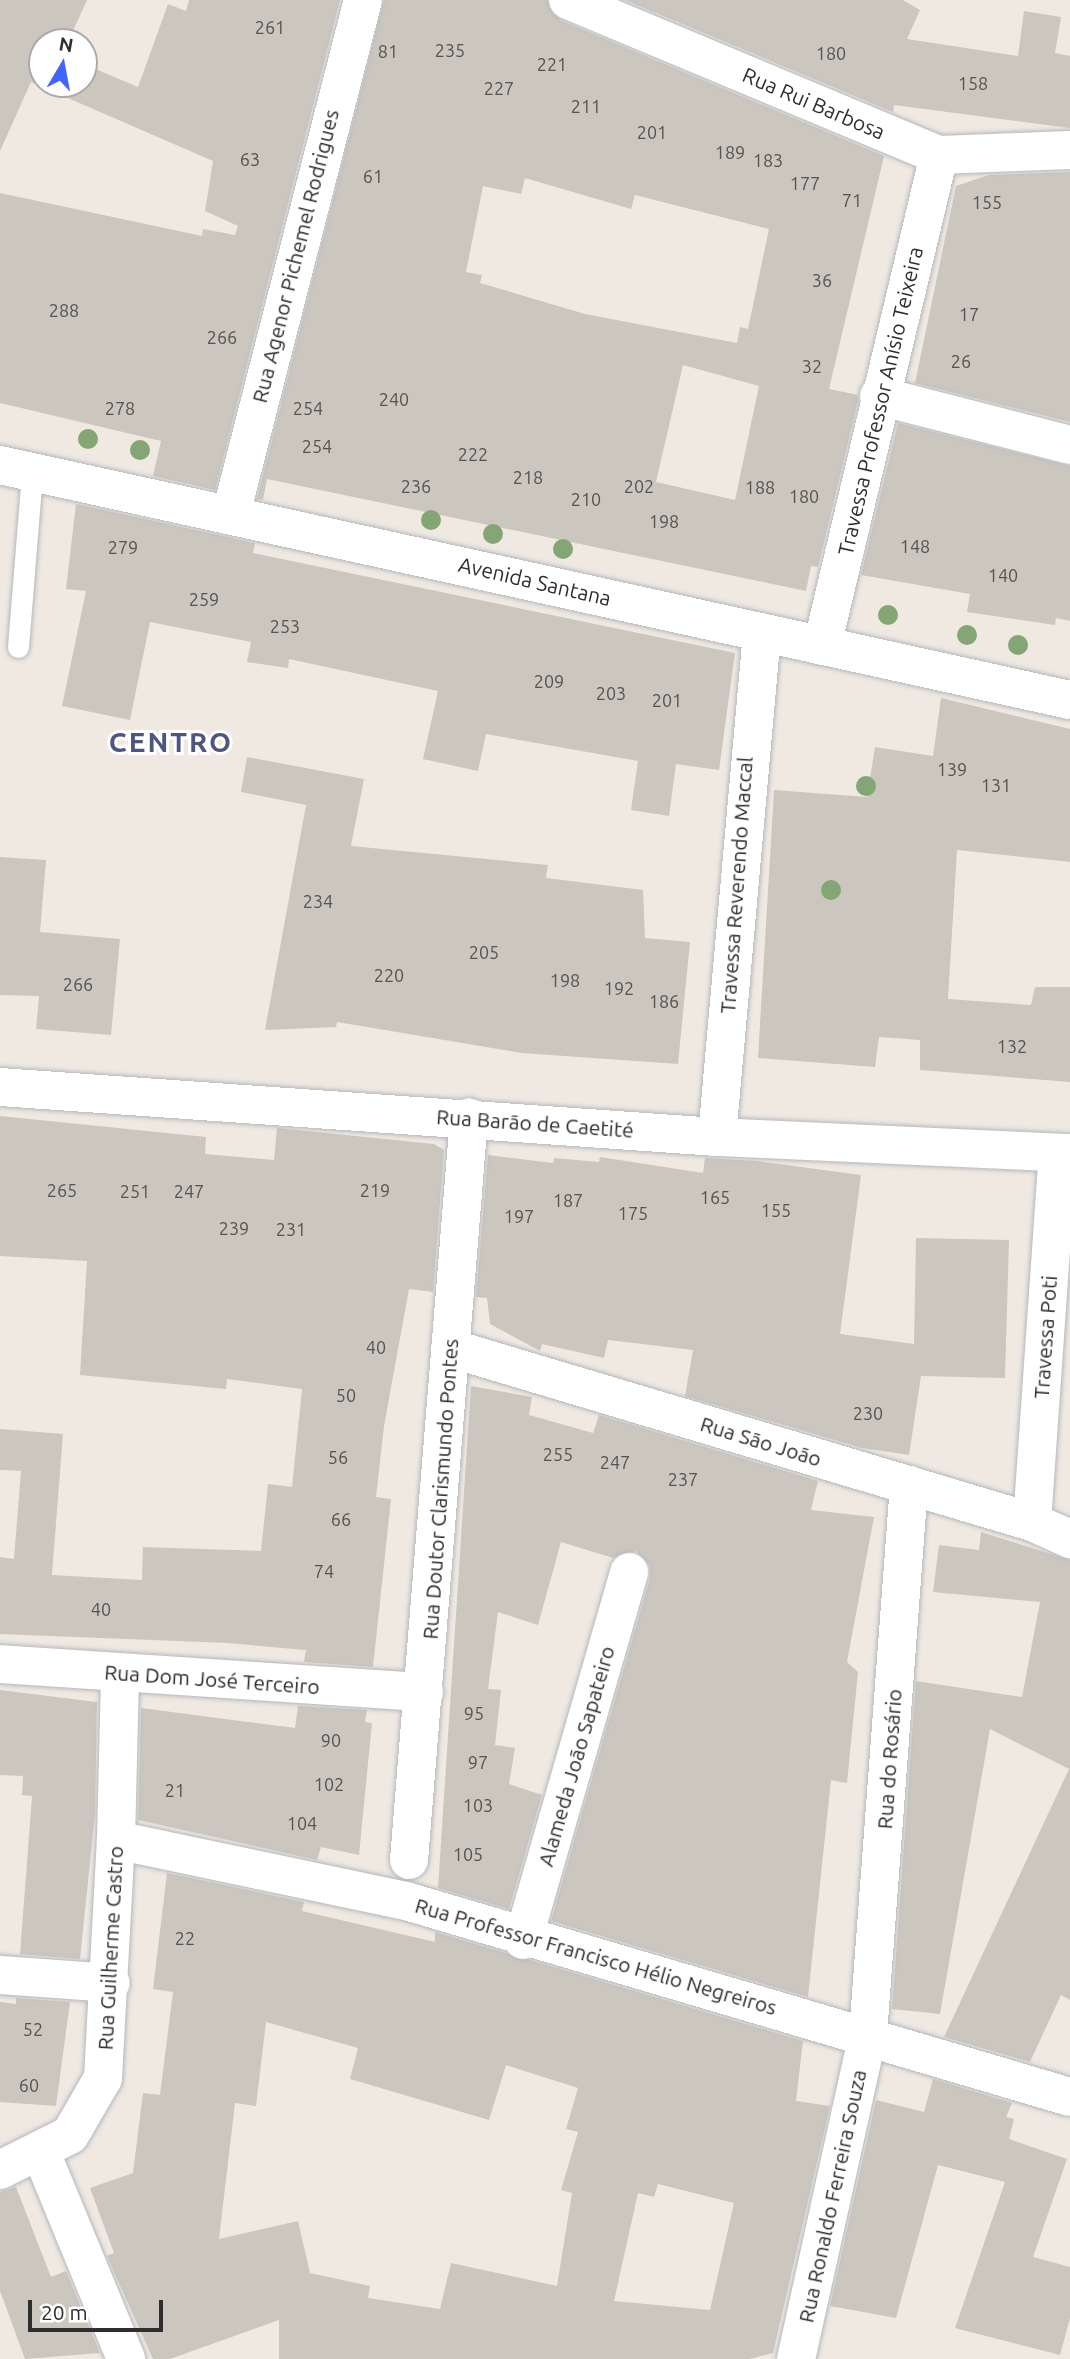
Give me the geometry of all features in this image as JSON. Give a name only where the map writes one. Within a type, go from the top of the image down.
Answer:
[{"type":"street","name":"Rua Agenor Pichemel Rodrigues","points":[[230,514],[363,0]]},
{"type":"street","name":"Rua Rui Barbosa","points":[[568,0],[939,155],[1070,150]]},
{"type":"street","name":"Travessa Professor Anísio Teixeira","points":[[822,646],[879,396],[939,155]]},
{"type":"street","points":[[879,396],[1070,445]]},
{"type":"street","name":"Avenida Santana","points":[[16,469],[1070,700]]},
{"type":"street","name":"Travessa Reverendo Maccal","points":[[717,1137],[762,633]]},
{"type":"street","name":"Rua Barão de Caetité","points":[[0,1087],[469,1117],[717,1137],[1064,1153]]},
{"type":"street","name":"Rua Doutor Clarismundo Pontes","points":[[409,1860],[469,1117]]},
{"type":"street","name":"Travessa Poti","points":[[1032,1522],[1064,1153]]},
{"type":"street","name":"Rua São João","points":[[450,1348],[1032,1522],[1070,1539]]},
{"type":"street","name":"Rua do Rosário","points":[[869,2034],[909,1485]]},
{"type":"street","name":"Alameda João Sapateiro","points":[[523,1940],[629,1572]]},
{"type":"street","name":"Rua Dom José Terceiro","points":[[0,1664],[424,1692]]},
{"type":"street","name":"Rua Guilherme Castro","points":[[0,2170],[70,2136],[99,2088],[111,1983],[120,1674]]},
{"type":"street","name":"Rua Professor Francisco Hélio Negreiros","points":[[116,1840],[406,1901],[523,1940],[869,2034],[1070,2097]]},
{"type":"street","points":[[0,1975],[111,1983]]},
{"type":"street","name":"Rua Ronaldo Ferreira Souza","points":[[796,2359],[869,2034]]},
{"type":"street","points":[[40,2150],[126,2359]]},
{"type":"lane","points":[[16,469],[18,647]]},
{"type":"building","points":[[0,0],[87,0],[74,28],[28,28],[28,89],[0,151]]},
{"type":"building","points":[[189,0],[340,0],[215,490],[153,476],[161,441],[0,403],[0,193],[202,236],[203,229],[235,235],[238,226],[205,211],[213,161],[68,98],[98,98],[98,70],[138,87],[168,4],[186,11]]},
{"type":"building","points":[[384,0],[547,0],[560,20],[884,156],[829,389],[858,395],[858,401],[818,567],[811,566],[806,591],[267,479],[263,500],[257,499]],"holes":[[[525,178],[631,209],[635,195],[769,229],[748,329],[740,327],[737,343],[585,314],[480,283],[482,275],[466,272],[483,186],[521,194]],[[683,365],[759,386],[735,500],[656,482]]]},
{"type":"building","points":[[625,0],[903,0],[920,10],[907,39],[1018,56],[1024,11],[1061,17],[1055,53],[1070,56],[1070,128],[894,105],[893,112]]},
{"type":"building","points":[[1070,172],[1070,422],[915,383],[956,186],[989,175]]},
{"type":"building","points":[[898,423],[1070,466],[1070,621],[1056,618],[1055,625],[967,612],[970,594],[861,575]]},
{"type":"building","points":[[76,504],[255,543],[253,553],[735,653],[719,770],[676,764],[669,816],[631,810],[638,761],[486,734],[478,771],[423,759],[438,691],[289,659],[288,668],[247,662],[251,642],[150,622],[130,720],[62,706],[86,591],[66,589]]},
{"type":"building","points":[[941,698],[1070,729],[1070,862],[957,850],[948,999],[1031,1005],[1035,987],[1070,987],[1070,1082],[920,1070],[920,1040],[879,1037],[875,1067],[758,1058],[774,790],[867,797],[875,747],[933,756]]},
{"type":"building","points":[[247,757],[364,779],[351,846],[548,865],[546,878],[643,890],[645,938],[690,942],[678,1064],[522,1053],[337,1022],[336,1027],[265,1030],[306,805],[241,792]]},
{"type":"building","points":[[0,857],[46,860],[40,932],[120,939],[111,1035],[36,1029],[39,996],[0,995]]},
{"type":"building","points":[[0,1116],[206,1137],[205,1154],[274,1160],[277,1128],[434,1144],[444,1150],[433,1292],[409,1289],[384,1426],[376,1497],[391,1499],[373,1667],[304,1662],[306,1650],[227,1643],[0,1634],[0,1557],[14,1559],[21,1471],[0,1470],[0,1429],[63,1434],[52,1575],[142,1580],[143,1547],[261,1551],[268,1484],[292,1487],[302,1389],[227,1379],[226,1389],[80,1375],[87,1261],[0,1256]]},
{"type":"building","points":[[488,1155],[553,1163],[554,1158],[599,1162],[600,1157],[703,1173],[705,1158],[757,1161],[861,1175],[840,1334],[914,1344],[916,1238],[1009,1240],[1005,1378],[921,1376],[909,1455],[862,1448],[685,1396],[693,1350],[608,1340],[604,1358],[542,1344],[540,1351],[490,1324],[487,1298],[476,1297]]},
{"type":"building","points":[[471,1386],[532,1397],[529,1415],[593,1433],[599,1415],[818,1481],[811,1510],[874,1517],[847,1662],[858,1672],[847,1783],[831,1780],[808,1997],[551,1921],[650,1578],[650,1566],[636,1551],[613,1558],[561,1542],[538,1625],[498,1612],[488,1689],[501,1690],[495,1745],[515,1748],[509,1784],[542,1795],[509,1909],[438,1888]]},
{"type":"building","points":[[981,1532],[1070,1560],[1070,2000],[1061,1995],[1030,2062],[944,2037],[1069,1769],[990,1729],[940,2014],[892,2009],[916,1681],[1022,1697],[1040,1602],[933,1592],[939,1545],[979,1550]]},
{"type":"building","points":[[0,1690],[97,1702],[95,1814],[80,1959],[20,1954],[32,1796],[22,1795],[23,1776],[0,1775]]},
{"type":"building","points":[[298,1706],[367,1710],[365,1722],[372,1723],[359,1855],[321,1847],[317,1860],[138,1820],[141,1708],[295,1728]]},
{"type":"building","points":[[167,1873],[304,1902],[302,1911],[435,1942],[435,1932],[803,2041],[796,2101],[830,2106],[773,2353],[750,2359],[279,2359],[279,2320],[170,2359],[153,2359],[107,2256],[114,2253],[90,2188],[133,2173],[143,2093],[160,2095],[173,1992],[153,1989]],"holes":[[[266,2022],[358,2048],[350,2079],[489,2120],[506,2065],[578,2088],[566,2129],[578,2132],[561,2190],[572,2193],[557,2286],[451,2263],[440,2309],[368,2298],[370,2286],[310,2273],[298,2221],[219,2239],[235,2103],[256,2106]],[[658,2184],[734,2203],[710,2310],[614,2301],[638,2193],[654,2197]]]},
{"type":"building","points":[[16,1998],[70,2002],[56,2106],[0,2102],[0,2002],[16,2004]]},
{"type":"building","points":[[933,2079],[1012,2103],[1006,2117],[1014,2119],[1009,2139],[1067,2159],[1033,2257],[1070,2267],[1070,2318],[1060,2355],[955,2328],[1005,2182],[938,2165],[896,2318],[830,2306],[876,2100],[924,2112]]},
{"type":"building","points":[[16,2187],[51,2277],[66,2271],[100,2353],[25,2359],[0,2291],[0,2192]]},
{"type":"district","name":"CENTRO","points":[[171,742]]}]
